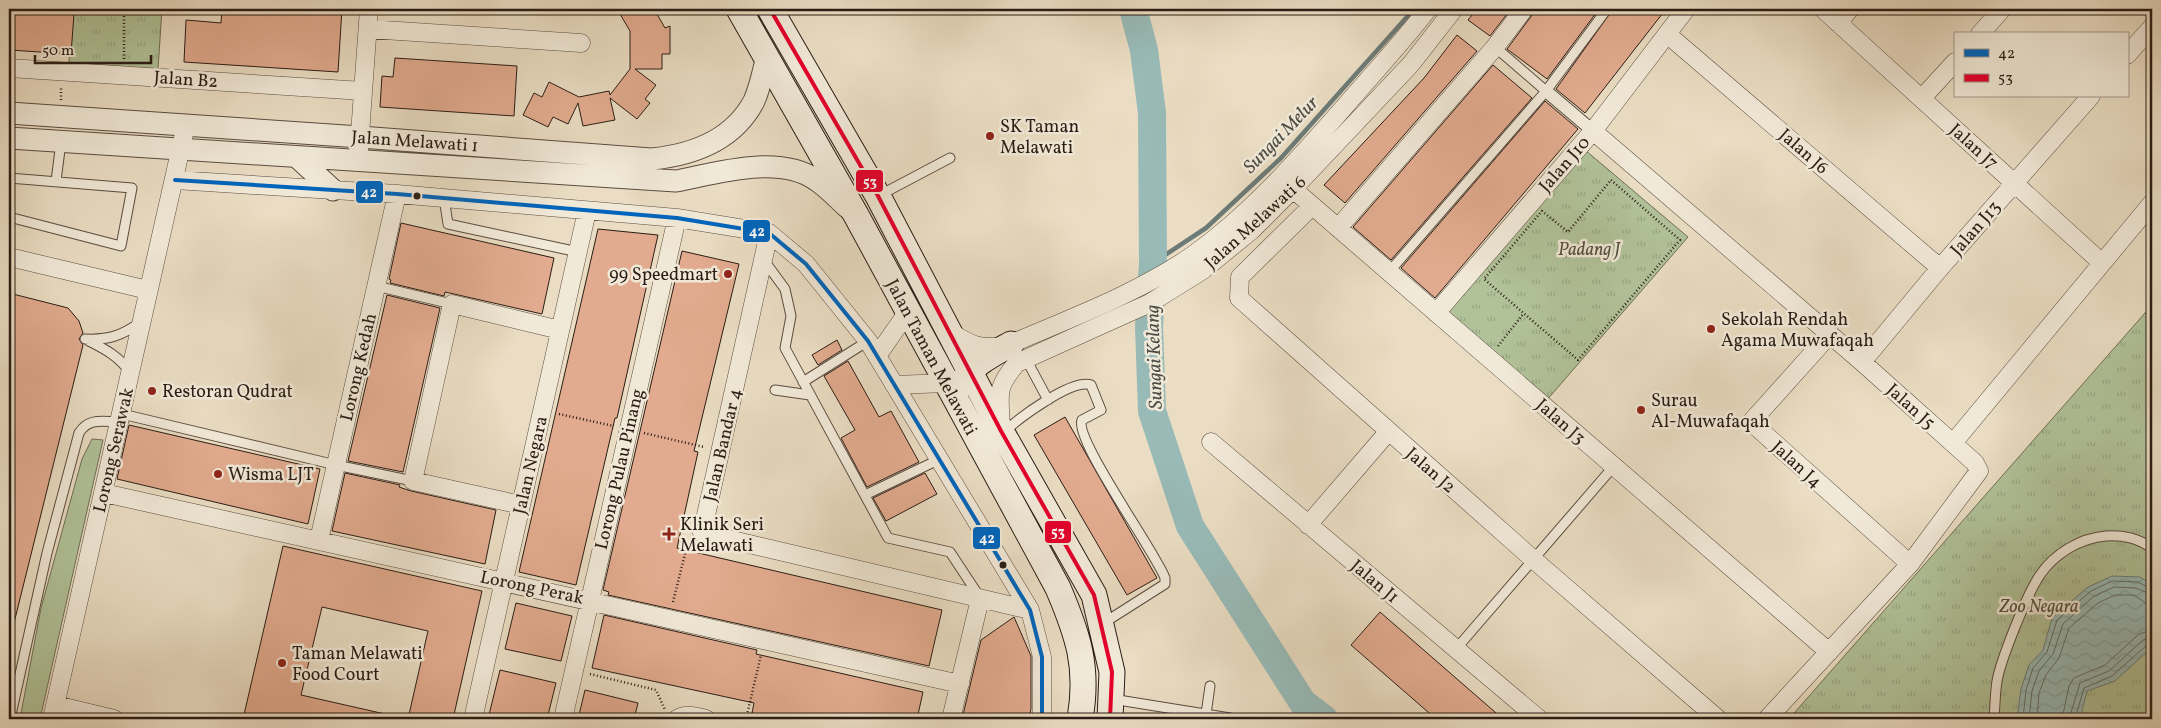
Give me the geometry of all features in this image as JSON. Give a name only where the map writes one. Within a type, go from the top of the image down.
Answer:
[{"type":"main road","name":"Jalan Taman Melawati","points":[[739,9],[856,215],[907,314],[947,383],[1058,588],[1077,633],[1084,676],[1080,719]]},
{"type":"main road","name":"Jalan Taman Melawati","points":[[770,9],[878,196],[1002,432],[1094,595],[1112,672],[1111,709]]},
{"type":"main road","points":[[959,408],[959,394],[970,371],[1018,351]]},
{"type":"street","points":[[358,162],[369,9]]},
{"type":"street","name":"Jalan Melawati 6","points":[[1018,351],[1083,312],[1143,285],[1192,255],[1227,228],[1281,179],[1408,35],[1428,9]]},
{"type":"street","name":"Jalan Melawati 6","points":[[949,332],[968,343],[984,349],[1018,351],[1092,330],[1150,303],[1203,270],[1252,230],[1293,189],[1411,64],[1454,9]]},
{"type":"street","points":[[1338,228],[1495,46],[1524,9]]},
{"type":"street","name":"Jalan J10","points":[[1436,313],[1592,131],[1686,9]]},
{"type":"street","name":"Jalan J7","points":[[1823,9],[2102,263]]},
{"type":"street","points":[[1838,22],[1850,9]]},
{"type":"street","points":[[1982,32],[2002,9]]},
{"type":"street","points":[[2128,54],[2152,27]]},
{"type":"street","points":[[368,29],[582,43]]},
{"type":"street","name":"Jalan J6","points":[[1668,34],[1940,268]]},
{"type":"street","name":"Jalan Melawati 1","points":[[9,113],[360,137],[651,160],[678,156],[702,148],[733,129],[744,118],[755,99],[767,57]]},
{"type":"street","points":[[1922,98],[1954,63]]},
{"type":"street","name":"Jalan B2","points":[[9,68],[363,91]]},
{"type":"street","points":[[1546,91],[1592,131]]},
{"type":"street","name":"Jalan J13","points":[[1862,362],[2014,182],[2089,98]]},
{"type":"street","name":"Lorong Serawak","points":[[54,712],[186,125]]},
{"type":"street","name":"Jalan J5","points":[[1592,131],[1862,362],[1976,463],[1979,471],[1910,564],[1768,719]]},
{"type":"street","name":"Jalan Melawati 1","points":[[9,138],[676,181],[752,167],[785,168],[815,179],[856,215]]},
{"type":"street","points":[[298,158],[333,190]]},
{"type":"street","points":[[175,180],[397,194],[677,218],[769,233],[806,264],[873,349],[938,460],[1030,610],[1042,656],[1042,719]]},
{"type":"street","name":"Jalan J3","points":[[1293,189],[1829,652]]},
{"type":"street","name":"Lorong Kedah","points":[[319,540],[397,194]]},
{"type":"street","points":[[1953,444],[2152,203]]},
{"type":"street","name":"Jalan J2","points":[[1312,206],[1240,277],[1239,298],[1388,432],[1718,719]]},
{"type":"street","name":"Jalan Negara","points":[[473,719],[587,210]]},
{"type":"street","name":"Lorong Pulau Pinang","points":[[563,719],[677,218]]},
{"type":"street","name":"Jalan Bandar 4","points":[[702,533],[769,233]]},
{"type":"street","points":[[9,257],[148,290]]},
{"type":"street","points":[[521,505],[413,481],[452,304],[560,330]]},
{"type":"street","points":[[873,349],[907,314]]},
{"type":"street","name":"Jalan J4","points":[[1830,334],[1751,422],[1910,564]]},
{"type":"street","name":"Jalan Melawati 6","points":[[1002,432],[999,400],[1002,380],[1017,363],[1018,351]]},
{"type":"street","points":[[894,385],[947,383]]},
{"type":"street","points":[[1308,525],[1388,432]]},
{"type":"street","name":"Jalan J1","points":[[1211,442],[1539,719]]},
{"type":"street","name":"Lorong Perak","points":[[104,493],[960,684]]},
{"type":"street","points":[[702,533],[1030,610]]},
{"type":"street","points":[[952,719],[980,599]]},
{"type":"street","points":[[54,712],[114,719]]},
{"type":"street","points":[[672,716],[693,716],[706,719]]},
{"type":"lane","points":[[1389,272],[1546,91],[1607,9]]},
{"type":"lane","points":[[1495,46],[1546,91]]},
{"type":"lane","points":[[56,181],[61,142]]},
{"type":"lane","points":[[878,196],[950,158]]},
{"type":"lane","points":[[9,178],[132,188],[121,246],[9,217]]},
{"type":"lane","points":[[444,198],[448,224],[578,252]]},
{"type":"lane","points":[[764,259],[785,290],[791,316],[785,348],[888,538],[950,552],[980,599]]},
{"type":"lane","points":[[376,286],[452,304]]},
{"type":"lane","points":[[131,372],[121,360],[109,351],[85,339],[99,340],[122,335],[141,322]]},
{"type":"lane","points":[[803,382],[873,349]]},
{"type":"lane","points":[[1018,351],[1048,400]]},
{"type":"lane","points":[[1002,432],[1020,416],[1048,400],[1083,384],[1091,385],[1101,410],[1082,420],[1080,428],[1109,484],[1165,578],[1164,584],[1102,624]]},
{"type":"lane","points":[[775,390],[810,396]]},
{"type":"lane","points":[[10,719],[45,562],[79,433],[85,424],[92,421],[121,418],[413,481]]},
{"type":"lane","points":[[864,495],[938,460]]},
{"type":"lane","points":[[1456,649],[1614,466]]},
{"type":"lane","points":[[1994,719],[1998,680],[2019,620],[2040,575],[2068,548],[2092,537],[2121,535],[2142,541],[2152,548]]},
{"type":"lane","points":[[1206,714],[1210,686]]},
{"type":"lane","points":[[1111,709],[1206,714],[1230,718]]},
{"type":"path","points":[[124,9],[124,75]]},
{"type":"path","points":[[60,117],[61,71]]},
{"type":"path","points":[[1611,180],[1680,240],[1578,360],[1524,314],[1484,279],[1542,211],[1568,232],[1611,180]]},
{"type":"path","points":[[1489,358],[1524,314]]},
{"type":"path","points":[[669,618],[687,546],[702,533]]},
{"type":"path","points":[[746,719],[764,639]]},
{"type":"path","points":[[574,670],[656,690],[672,716]]},
{"type":"green space","points":[[72,9],[162,9],[158,69],[69,63]]},
{"type":"green space","name":"Padang J","points":[[1585,150],[1688,237],[1546,401],[1444,315]]},
{"type":"green space","name":"Zoo Negara","points":[[2152,305],[2152,719],[1789,719]]},
{"type":"green space","points":[[92,439],[103,440],[40,719],[20,719],[41,608],[82,459]]},
{"type":"water","points":[[2112,576],[2140,577],[2152,585],[2152,644],[2149,650],[2115,681],[2087,691],[2080,719],[2017,719],[2021,689],[2029,665],[2043,650],[2052,618],[2088,587]]},
{"type":"water","points":[[1263,634],[1276,650],[1293,677],[1313,701],[1339,719],[1311,719],[1275,683],[1255,641]]},
{"type":"building","points":[[222,9],[342,9],[338,72],[184,62],[186,20],[221,23]]},
{"type":"building","points":[[617,9],[654,9],[665,28],[670,26],[670,54],[662,54],[662,69],[635,69],[656,85],[645,99],[650,103],[637,119],[610,98],[615,120],[583,126],[578,103],[568,124],[553,117],[548,127],[523,115],[534,93],[542,97],[549,82],[579,97],[609,91],[610,95],[630,69],[630,31]]},
{"type":"building","points":[[1477,9],[1511,9],[1490,36],[1468,20]]},
{"type":"building","points":[[1534,9],[1599,9],[1547,79],[1507,49],[1532,15]]},
{"type":"building","points":[[1613,9],[1666,9],[1585,113],[1556,89]]},
{"type":"building","points":[[9,10],[74,14],[71,54],[9,50]]},
{"type":"building","points":[[1457,35],[1477,51],[1345,203],[1324,185],[1424,78]]},
{"type":"building","points":[[395,58],[517,66],[514,116],[380,107],[382,76],[393,77]]},
{"type":"building","points":[[1493,65],[1532,98],[1391,260],[1353,227]]},
{"type":"building","points":[[1545,101],[1578,129],[1435,298],[1401,268]]},
{"type":"building","points":[[401,223],[554,258],[542,314],[445,292],[444,296],[390,283],[391,280],[389,279]]},
{"type":"building","points":[[598,229],[658,235],[617,418],[615,418],[576,585],[519,572]]},
{"type":"building","points":[[682,251],[739,264],[694,451],[698,452],[677,548],[942,610],[929,666],[608,595],[609,592],[603,590]]},
{"type":"building","points":[[9,293],[68,308],[79,321],[83,333],[79,339],[83,345],[13,627],[9,626]]},
{"type":"building","points":[[387,295],[440,308],[403,472],[348,461]]},
{"type":"building","points":[[837,340],[842,350],[818,365],[812,355]]},
{"type":"building","points":[[848,361],[879,417],[891,411],[919,462],[867,487],[841,438],[855,430],[824,376]]},
{"type":"building","points":[[1065,417],[1157,578],[1127,595],[1034,435]]},
{"type":"building","name":"Wisma LJT","points":[[129,425],[320,469],[308,524],[117,479]]},
{"type":"building","points":[[345,473],[400,485],[399,487],[411,491],[496,510],[485,564],[332,531]]},
{"type":"building","points":[[925,473],[937,494],[886,521],[873,498]]},
{"type":"building","name":"Taman Melawati Food Court","points":[[283,546],[482,591],[453,719],[408,719],[428,631],[322,607],[301,695],[385,714],[384,719],[243,719]]},
{"type":"building","points":[[516,603],[572,616],[561,661],[505,649]]},
{"type":"building","points":[[1380,612],[1503,719],[1436,719],[1351,645]]},
{"type":"building","points":[[604,615],[757,650],[756,654],[923,692],[917,719],[778,719],[752,713],[754,703],[592,668]]},
{"type":"building","points":[[1014,617],[1031,656],[1031,709],[1029,719],[962,719],[981,640]]},
{"type":"building","points":[[500,670],[556,683],[547,719],[488,719]]},
{"type":"building","points":[[585,690],[638,703],[634,719],[578,719]]},
{"type":"waterway","name":"Sungai Kelang","points":[[1133,9],[1144,50],[1152,113],[1153,263],[1149,327],[1152,411],[1190,526],[1303,703],[1324,719]]},
{"type":"waterway","name":"Sungai Melur","points":[[1153,263],[1206,228],[1281,158],[1414,9]]},
{"type":"transit line","name":"53","points":[[770,9],[878,196],[1001,431],[1094,595],[1112,672],[1110,719]]},
{"type":"transit line","name":"42","points":[[175,180],[397,194],[677,218],[769,233],[806,264],[868,341],[1030,610],[1042,657],[1042,719]]},
{"type":"place","name":"SK Taman Melawati","points":[[990,136]]},
{"type":"place","name":"99 Speedmart","points":[[728,274]]},
{"type":"place","name":"Sekolah Rendah Agama Muwafaqah","points":[[1711,329]]},
{"type":"place","name":"Restoran Qudrat","points":[[152,391]]},
{"type":"place","name":"Surau Al-Muwafaqah","points":[[1641,410]]},
{"type":"place","name":"Wisma LJT","points":[[218,474]]},
{"type":"place","name":"Klinik Seri Melawati","points":[[669,534]]},
{"type":"place","name":"Taman Melawati Food Court","points":[[282,663]]}]
